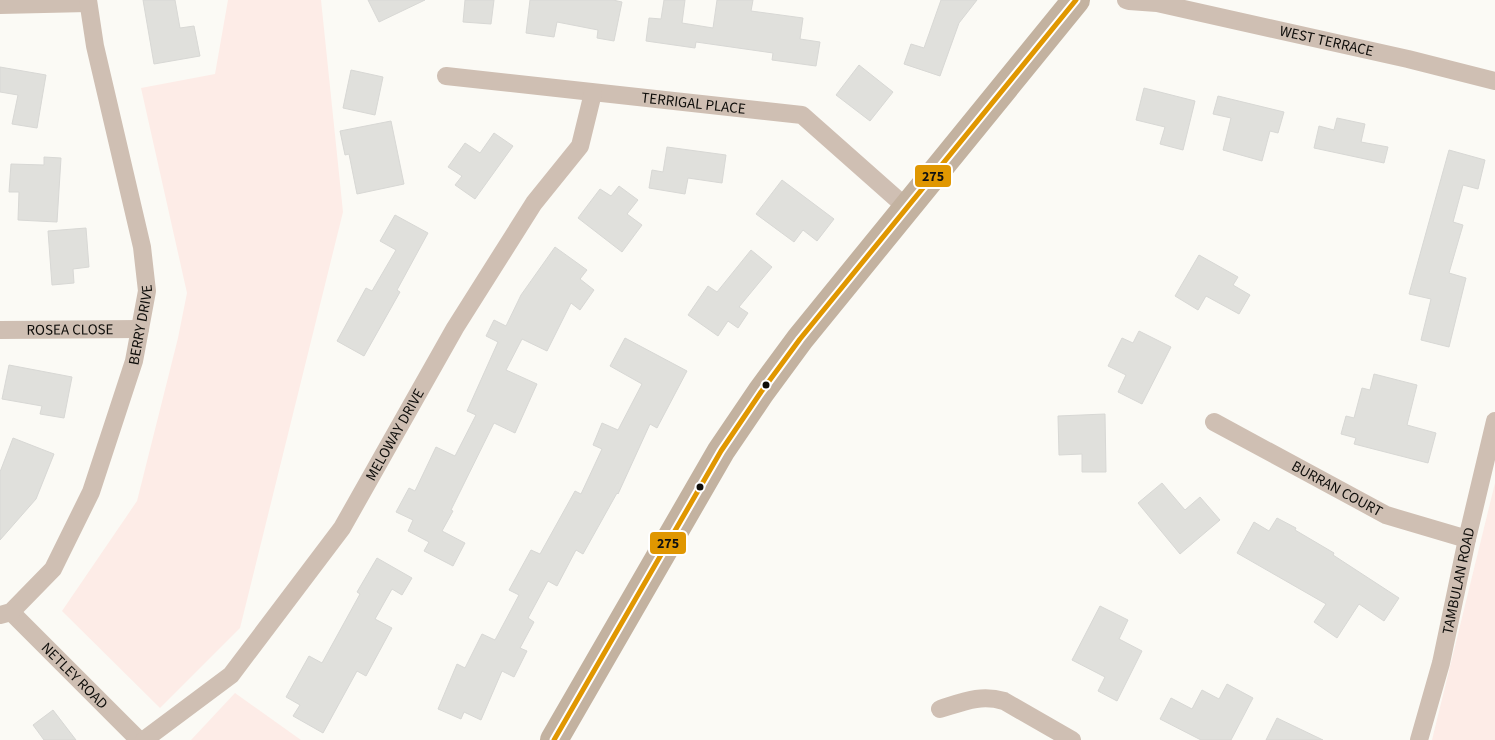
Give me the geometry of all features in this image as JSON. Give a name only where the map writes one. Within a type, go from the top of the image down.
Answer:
[{"type":"main road","points":[[554,740],[721,451],[761,392],[800,338],[1076,0]]},
{"type":"street","name":"WEST TERRACE","points":[[1126,0],[1156,1],[1495,81]]},
{"type":"street","points":[[0,5],[88,2]]},
{"type":"street","name":"BERRY DRIVE","points":[[5,613],[53,569],[91,492],[134,361],[147,291],[142,247],[95,46],[88,2]]},
{"type":"street","name":"TERRIGAL PLACE","points":[[446,76],[802,116],[907,208]]},
{"type":"street","name":"MELOWAY DRIVE","points":[[144,740],[231,675],[342,528],[455,328],[534,203],[580,146],[593,92]]},
{"type":"street","name":"ROSEA CLOSE","points":[[0,330],[140,329]]},
{"type":"street","name":"TAMBULAN ROAD","points":[[1419,740],[1441,663],[1467,539],[1495,421]]},
{"type":"street","name":"BURRAN COURT","points":[[1214,422],[1386,515],[1467,539]]},
{"type":"street","name":"NETLEY ROAD","points":[[5,613],[139,740]]},
{"type":"street","points":[[940,709],[980,698],[993,698],[1004,701],[1072,740]]},
{"type":"shaded area","points":[[228,0],[321,0],[343,212],[240,628],[160,708],[62,611],[137,501],[178,338],[187,293],[141,88],[215,74]]},
{"type":"shaded area","points":[[1495,483],[1495,740],[1432,740]]},
{"type":"shaded area","points":[[235,693],[301,740],[191,740]]},
{"type":"building","points":[[143,0],[175,0],[180,28],[194,26],[200,56],[154,64]]},
{"type":"building","points":[[368,0],[425,0],[379,22]]},
{"type":"building","points":[[465,0],[494,0],[491,24],[463,22]]},
{"type":"building","points":[[530,0],[613,0],[622,2],[614,41],[597,38],[598,30],[557,22],[554,37],[526,33]]},
{"type":"building","points":[[664,0],[685,0],[682,23],[713,28],[717,0],[753,0],[751,11],[803,18],[800,39],[820,42],[816,66],[772,60],[773,53],[696,42],[695,48],[646,41],[649,18],[661,19]]},
{"type":"building","points":[[941,0],[977,0],[959,23],[940,76],[904,64],[911,44],[924,48]]},
{"type":"building","points":[[859,65],[893,92],[870,121],[836,95]]},
{"type":"building","points":[[0,67],[46,75],[37,128],[12,124],[18,95],[0,92]]},
{"type":"building","points":[[351,70],[383,77],[375,115],[343,108]]},
{"type":"building","points":[[1144,88],[1195,101],[1183,150],[1160,144],[1165,127],[1136,120]]},
{"type":"building","points":[[1218,96],[1284,112],[1278,133],[1270,131],[1262,161],[1223,150],[1231,118],[1213,114]]},
{"type":"building","points":[[1337,118],[1365,124],[1361,142],[1388,147],[1384,163],[1314,148],[1319,126],[1334,130]]},
{"type":"building","points":[[391,121],[404,184],[357,194],[349,154],[345,155],[340,131]]},
{"type":"building","points":[[494,133],[513,146],[475,199],[455,185],[462,176],[448,167],[465,143],[480,153]]},
{"type":"building","points":[[667,147],[726,155],[722,183],[688,178],[685,194],[649,188],[652,170],[663,172]]},
{"type":"building","points":[[1449,150],[1485,160],[1478,189],[1463,185],[1453,222],[1463,225],[1449,273],[1466,278],[1449,347],[1421,340],[1431,299],[1409,294]]},
{"type":"building","points":[[44,157],[61,158],[57,222],[18,220],[19,192],[9,192],[11,164],[44,165]]},
{"type":"building","points":[[782,180],[834,219],[817,241],[803,230],[794,242],[756,214]]},
{"type":"building","points":[[619,186],[638,200],[627,214],[642,225],[622,252],[578,218],[600,189],[611,196]]},
{"type":"building","points":[[395,215],[428,233],[397,290],[400,292],[364,356],[337,341],[366,288],[372,291],[396,250],[380,241]]},
{"type":"building","points":[[86,228],[89,267],[73,269],[74,283],[52,285],[48,231]]},
{"type":"building","points":[[555,247],[587,270],[580,279],[594,290],[580,310],[571,303],[547,351],[522,339],[506,370],[537,384],[515,433],[494,423],[451,510],[453,511],[442,531],[465,543],[453,566],[424,551],[429,542],[408,531],[413,520],[396,512],[409,488],[415,491],[436,447],[455,456],[476,415],[467,411],[498,342],[486,336],[494,320],[506,326],[521,295]]},
{"type":"building","points":[[751,250],[772,267],[739,307],[748,313],[738,328],[728,321],[718,336],[688,315],[708,286],[717,292]]},
{"type":"building","points":[[1199,255],[1238,277],[1233,285],[1250,295],[1239,314],[1206,296],[1198,310],[1175,296]]},
{"type":"building","points":[[1139,331],[1171,347],[1142,404],[1118,392],[1126,375],[1108,366],[1122,338],[1133,343]]},
{"type":"building","points":[[625,338],[687,371],[657,428],[650,424],[618,494],[583,554],[576,550],[557,586],[548,581],[528,618],[534,622],[520,648],[527,651],[514,677],[502,671],[481,720],[464,712],[461,719],[438,709],[457,664],[465,668],[482,634],[495,640],[519,595],[509,590],[531,550],[540,554],[575,491],[581,494],[602,449],[593,445],[602,423],[618,430],[642,384],[610,366]]},
{"type":"building","points":[[9,365],[72,377],[64,418],[40,414],[42,406],[2,399]]},
{"type":"building","points":[[1374,374],[1417,385],[1407,425],[1436,433],[1428,463],[1354,444],[1356,438],[1341,434],[1346,416],[1354,418],[1362,388],[1370,390]]},
{"type":"building","points":[[1105,414],[1106,472],[1082,472],[1082,454],[1059,455],[1058,416]]},
{"type":"building","points":[[13,438],[54,454],[36,499],[0,540],[0,472]]},
{"type":"building","points":[[1162,483],[1185,510],[1200,497],[1220,520],[1180,554],[1138,503]]},
{"type":"building","points":[[1277,518],[1296,528],[1295,530],[1334,553],[1333,555],[1399,598],[1384,621],[1359,604],[1337,638],[1314,622],[1326,604],[1237,553],[1254,522],[1269,531]]},
{"type":"building","points":[[377,558],[412,578],[402,595],[392,589],[375,619],[392,628],[366,676],[357,671],[323,733],[293,716],[300,705],[286,697],[309,656],[322,663],[360,594],[357,592]]},
{"type":"building","points":[[1100,606],[1128,620],[1119,639],[1142,651],[1117,701],[1098,691],[1105,677],[1072,660]]},
{"type":"building","points":[[1227,684],[1253,698],[1231,740],[1201,740],[1160,719],[1171,698],[1192,709],[1202,690],[1219,699]]},
{"type":"building","points":[[53,710],[76,740],[44,740],[33,725]]},
{"type":"building","points":[[1277,718],[1323,740],[1266,740]]},
{"type":"transit line","name":"275","points":[[554,740],[721,451],[761,392],[800,339],[1076,0]]}]
